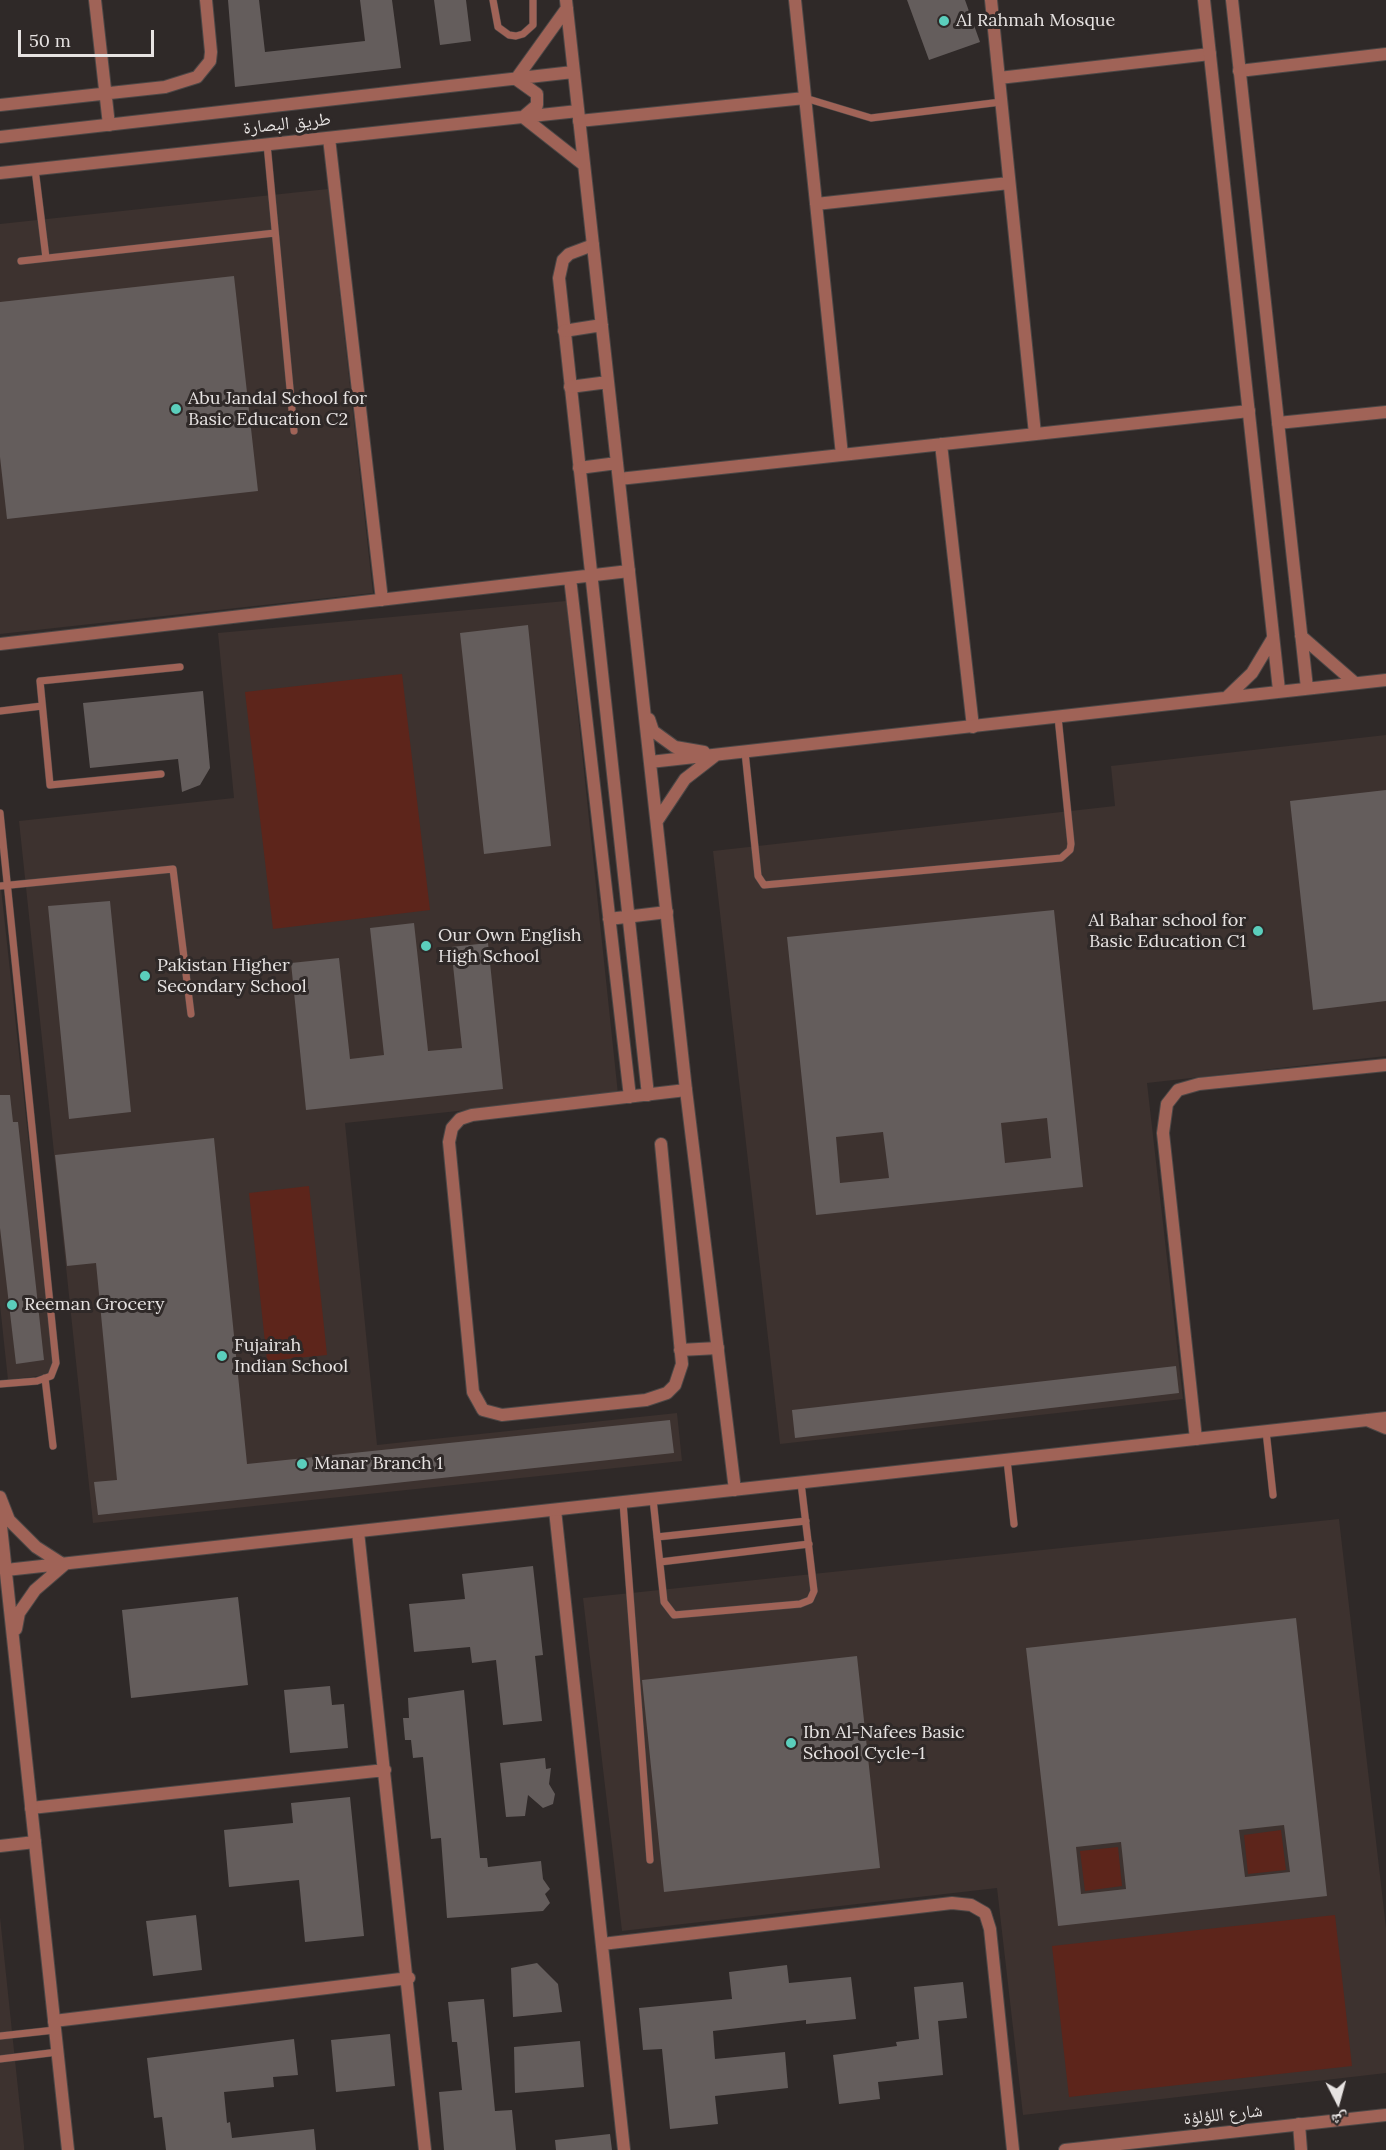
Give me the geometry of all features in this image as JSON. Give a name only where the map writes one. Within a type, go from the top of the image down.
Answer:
[{"type":"street","points":[[95,0],[109,125]]},
{"type":"street","points":[[0,105],[165,87],[197,76],[210,61],[206,0]]},
{"type":"street","points":[[795,0],[842,455]]},
{"type":"street","points":[[991,0],[1035,434]]},
{"type":"street","points":[[1204,0],[1279,690]]},
{"type":"street","points":[[1232,0],[1307,688]]},
{"type":"street","points":[[566,4],[687,1090],[735,1490]]},
{"type":"street","points":[[566,4],[516,78],[537,94],[537,105],[523,117],[584,165]]},
{"type":"street","points":[[999,78],[1210,54]]},
{"type":"street","points":[[1239,71],[1386,54]]},
{"type":"street","name":"طريق البصارة","points":[[0,136],[573,72]]},
{"type":"street","name":"طريق البصارة","points":[[0,173],[523,117],[579,116],[805,98]]},
{"type":"street","points":[[329,138],[382,600]]},
{"type":"street","points":[[816,204],[1009,183]]},
{"type":"street","points":[[593,245],[569,254],[559,268],[648,1095]]},
{"type":"street","points":[[564,331],[602,325]]},
{"type":"street","points":[[570,387],[608,382]]},
{"type":"street","points":[[619,479],[1249,411]]},
{"type":"street","points":[[1278,423],[1386,412]]},
{"type":"street","points":[[941,444],[973,727]]},
{"type":"street","points":[[579,468],[617,463]]},
{"type":"street","points":[[0,644],[629,571]]},
{"type":"street","points":[[570,578],[630,1096]]},
{"type":"street","points":[[1301,636],[1355,683]]},
{"type":"street","points":[[1227,697],[1252,673],[1273,638]]},
{"type":"street","points":[[650,762],[973,727],[1279,690],[1386,680]]},
{"type":"street","points":[[644,704],[653,731],[675,747],[717,755]]},
{"type":"street","points":[[657,821],[685,779],[717,755]]},
{"type":"street","points":[[609,919],[667,912]]},
{"type":"street","points":[[1196,1439],[1163,1133],[1167,1104],[1178,1090],[1199,1084],[1386,1065]]},
{"type":"street","points":[[661,1144],[682,1364],[675,1385],[667,1393],[646,1400],[495,1415],[483,1410],[473,1392],[449,1142],[452,1128],[460,1119],[472,1115],[687,1090]]},
{"type":"street","points":[[680,1350],[718,1348]]},
{"type":"street","points":[[6,1570],[1386,1418]]},
{"type":"street","points":[[1365,1420],[1386,1428]]},
{"type":"street","points":[[0,1497],[9,1520],[36,1547],[64,1564]]},
{"type":"street","points":[[555,1510],[624,2150]]},
{"type":"street","points":[[0,1517],[68,2150]]},
{"type":"street","points":[[358,1532],[409,1978],[425,2150]]},
{"type":"street","points":[[13,1639],[19,1613],[35,1590],[64,1564]]},
{"type":"street","points":[[31,1808],[385,1770]]},
{"type":"street","points":[[0,1846],[35,1842]]},
{"type":"street","points":[[602,1944],[952,1903],[971,1905],[985,1913],[990,1929],[1013,2150]]},
{"type":"street","points":[[55,2026],[409,1978]]},
{"type":"street","name":"شارع اللؤلؤة","points":[[1067,2150],[1386,2115]]},
{"type":"street","points":[[1299,2124],[1301,2150]]},
{"type":"lane","points":[[493,0],[498,27],[508,35],[516,36],[523,34],[533,25],[532,0]]},
{"type":"lane","points":[[805,98],[871,118],[1001,102]]},
{"type":"lane","points":[[267,144],[294,431]]},
{"type":"lane","points":[[35,169],[46,258]]},
{"type":"lane","points":[[21,261],[275,233]]},
{"type":"lane","points":[[161,774],[50,785],[40,681],[180,667]]},
{"type":"lane","points":[[0,711],[42,706]]},
{"type":"lane","points":[[745,752],[758,876],[764,885],[1061,858],[1070,850],[1071,844],[1058,717]]},
{"type":"lane","points":[[0,813],[4,886],[56,1363],[51,1376],[0,1384]]},
{"type":"lane","points":[[4,886],[173,869],[191,1014]]},
{"type":"lane","points":[[45,1378],[53,1446]]},
{"type":"lane","points":[[1266,1431],[1273,1495]]},
{"type":"lane","points":[[1007,1460],[1014,1524]]},
{"type":"lane","points":[[653,1499],[664,1602],[674,1615],[789,1605],[805,1603],[813,1596],[801,1483]]},
{"type":"lane","points":[[623,1503],[650,1860]]},
{"type":"lane","points":[[657,1537],[806,1521]]},
{"type":"lane","points":[[660,1562],[809,1544]]},
{"type":"lane","points":[[0,2036],[55,2026]]},
{"type":"lane","points":[[0,2059],[58,2052]]},
{"type":"shaded area","name":"Abu Jandal School for Basic Education C2","points":[[328,189],[373,593],[0,634],[0,224]]},
{"type":"shaded area","points":[[566,601],[618,1094],[345,1123],[377,1445],[677,1413],[682,1461],[93,1523],[19,821],[234,798],[218,633]]},
{"type":"shaded area","points":[[402,674],[430,910],[273,929],[245,692]]},
{"type":"shaded area","points":[[1386,735],[1386,1056],[1147,1083],[1183,1399],[780,1444],[713,851],[1115,806],[1111,766]]},
{"type":"shaded area","points":[[0,879],[54,1374],[8,1380],[0,1305]]},
{"type":"shaded area","points":[[309,1186],[327,1355],[267,1361],[249,1193]]},
{"type":"shaded area","points":[[1339,1519],[1386,1928],[1386,2073],[1023,2115],[997,1888],[622,1931],[583,1598]]},
{"type":"shaded area","points":[[1281,1830],[1286,1870],[1248,1874],[1244,1835]]},
{"type":"shaded area","points":[[1118,1847],[1122,1886],[1085,1891],[1080,1851]]},
{"type":"shaded area","points":[[1335,1915],[1352,2066],[1069,2097],[1052,1946]]},
{"type":"shaded area","points":[[0,1917],[24,2146],[24,2150],[0,2150]]},
{"type":"building","points":[[228,0],[259,0],[265,52],[365,41],[360,0],[392,0],[401,68],[235,87]]},
{"type":"building","points":[[434,0],[466,0],[471,41],[440,45]]},
{"type":"building","name":"Al Rahmah Mosque","points":[[907,0],[965,0],[980,42],[929,60]]},
{"type":"building","points":[[234,276],[258,491],[7,519],[0,457],[0,302]]},
{"type":"building","points":[[528,625],[551,846],[484,854],[460,633]]},
{"type":"building","points":[[203,691],[210,768],[200,785],[182,792],[178,759],[90,768],[83,703]]},
{"type":"building","points":[[1386,790],[1386,1001],[1313,1010],[1290,801]]},
{"type":"building","points":[[110,901],[131,1112],[69,1119],[48,906]]},
{"type":"building","points":[[1054,910],[1083,1187],[816,1215],[787,937]],"holes":[[[1047,1118],[1051,1158],[1005,1163],[1001,1123]],[[883,1132],[889,1178],[840,1183],[836,1137]]]},
{"type":"building","points":[[414,923],[428,1051],[462,1048],[451,947],[488,943],[503,1089],[306,1110],[291,963],[339,958],[350,1059],[384,1055],[370,928]]},
{"type":"building","points":[[0,1095],[10,1095],[13,1122],[18,1122],[44,1360],[16,1364],[0,1228]]},
{"type":"building","points":[[214,1138],[247,1464],[670,1420],[674,1453],[98,1515],[94,1482],[117,1480],[96,1263],[67,1266],[55,1155]]},
{"type":"building","points":[[1176,1366],[1179,1393],[795,1438],[792,1410]]},
{"type":"building","points":[[533,1566],[543,1655],[535,1656],[542,1721],[503,1725],[496,1660],[472,1663],[470,1647],[414,1652],[409,1604],[465,1599],[462,1574]]},
{"type":"building","points":[[238,1597],[248,1685],[131,1698],[122,1610]]},
{"type":"building","points":[[1296,1618],[1327,1896],[1058,1926],[1026,1648]],"holes":[[[1284,1825],[1290,1872],[1245,1877],[1239,1830]],[[1121,1842],[1126,1889],[1081,1894],[1076,1847]]]},
{"type":"building","points":[[857,1656],[880,1868],[664,1892],[642,1680]]},
{"type":"building","points":[[330,1686],[332,1705],[344,1704],[348,1748],[290,1753],[284,1690]]},
{"type":"building","points":[[464,1690],[480,1858],[487,1858],[488,1867],[541,1861],[543,1879],[550,1889],[545,1894],[550,1903],[543,1911],[447,1918],[441,1838],[431,1839],[423,1757],[413,1758],[411,1740],[405,1740],[403,1718],[409,1718],[408,1698]]},
{"type":"building","points":[[545,1758],[546,1769],[551,1768],[549,1784],[555,1794],[553,1804],[543,1808],[528,1795],[525,1816],[506,1817],[500,1763]]},
{"type":"building","points":[[350,1797],[364,1936],[305,1942],[299,1880],[229,1887],[224,1830],[293,1823],[291,1803]]},
{"type":"building","points":[[196,1915],[202,1970],[153,1976],[146,1921]]},
{"type":"building","points":[[537,1963],[558,1984],[562,2012],[513,2017],[511,1968]]},
{"type":"building","points":[[787,1965],[789,1983],[851,1977],[856,2019],[806,2024],[806,2020],[713,2031],[715,2059],[785,2052],[788,2088],[715,2096],[718,2124],[670,2129],[662,2049],[643,2050],[639,2008],[732,1999],[729,1972]]},
{"type":"building","points":[[963,1982],[967,2018],[938,2021],[943,2075],[878,2082],[880,2099],[839,2104],[833,2055],[897,2046],[896,2042],[919,2039],[914,1987]]},
{"type":"building","points":[[484,1999],[495,2111],[512,2110],[516,2150],[444,2150],[439,2092],[462,2090],[457,2042],[452,2042],[448,2002]]},
{"type":"building","points":[[390,2034],[395,2086],[336,2092],[331,2040]]},
{"type":"building","points":[[294,2039],[298,2075],[273,2077],[274,2087],[224,2092],[227,2123],[230,2122],[232,2138],[314,2129],[316,2150],[166,2150],[162,2117],[154,2118],[147,2058]]},
{"type":"building","points":[[580,2041],[584,2087],[515,2093],[514,2047]]},
{"type":"building","points":[[610,2134],[612,2150],[556,2150],[555,2140]]},
{"type":"place","name":"Al Rahmah Mosque","points":[[944,21]]},
{"type":"place","name":"Abu Jandal School for Basic Education C2","points":[[176,409]]},
{"type":"place","name":"Al Bahar school for Basic Education C1","points":[[1258,931]]},
{"type":"place","name":"Our Own English High School","points":[[426,946]]},
{"type":"place","name":"Pakistan Higher Secondary School","points":[[145,976]]},
{"type":"place","name":"Reeman Grocery","points":[[12,1305]]},
{"type":"place","name":"Fujairah Indian School","points":[[222,1356]]},
{"type":"place","name":"Manar Branch 1","points":[[302,1464]]},
{"type":"place","name":"Ibn Al-Nafees Basic School Cycle-1","points":[[791,1743]]}]
